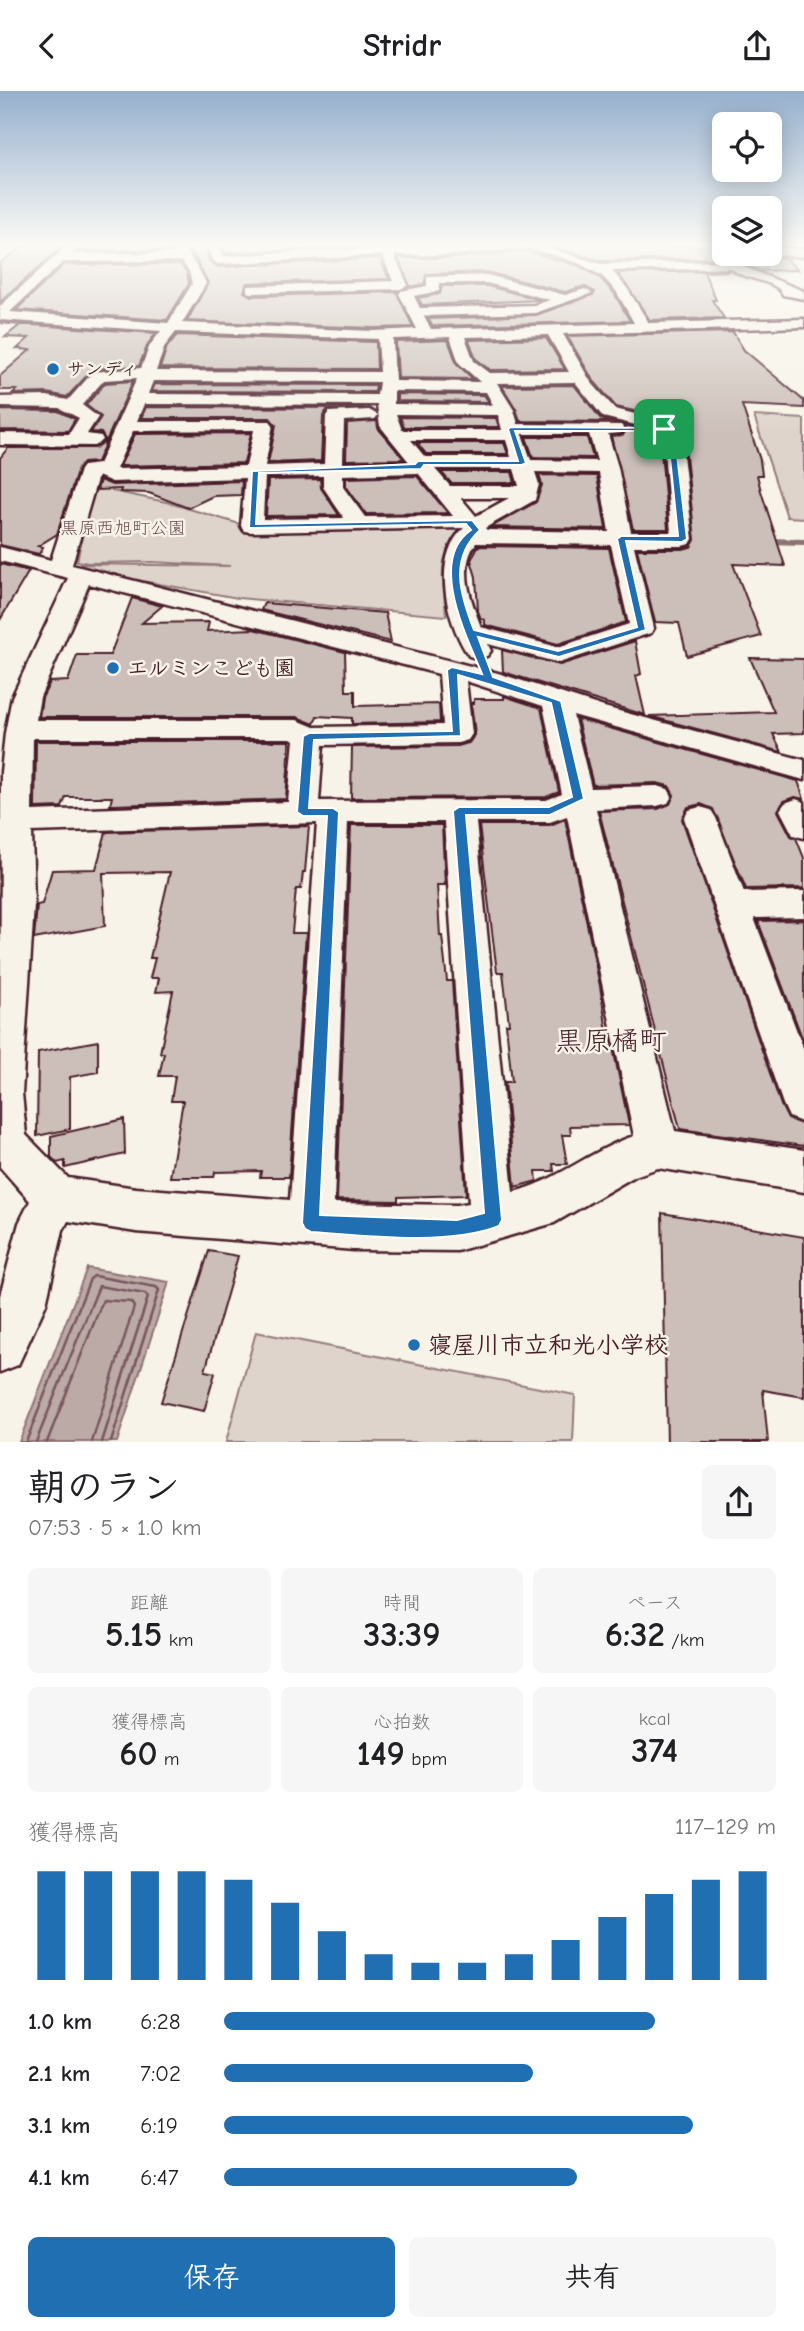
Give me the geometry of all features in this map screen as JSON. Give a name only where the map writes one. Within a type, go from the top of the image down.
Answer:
[{"type":"street","points":[[106,470],[148,375],[158,345],[185,307]]},
{"type":"street","points":[[413,307],[424,331]]},
{"type":"street","points":[[415,312],[543,307]]},
{"type":"street","points":[[632,307],[644,327]]},
{"type":"street","points":[[491,310],[496,329]]},
{"type":"street","points":[[0,315],[456,333],[496,329],[557,330],[804,323]]},
{"type":"street","points":[[176,323],[264,316]]},
{"type":"street","points":[[368,330],[386,397],[389,426],[470,528]]},
{"type":"street","points":[[126,426],[264,425],[256,471],[252,526],[360,524],[470,528],[621,539],[682,539],[672,438],[662,426],[609,413],[580,377],[557,330]]},
{"type":"street","points":[[456,333],[467,363],[489,382],[510,424],[523,464],[528,492],[528,496],[470,528],[455,561],[459,604],[489,679]]},
{"type":"street","points":[[72,405],[99,375],[148,375],[386,397],[510,424]]},
{"type":"street","points":[[138,399],[386,397],[489,382],[580,377]]},
{"type":"street","points":[[360,524],[333,487],[335,416],[386,397]]},
{"type":"street","points":[[0,402],[72,405],[89,417],[74,439]]},
{"type":"street","points":[[3,439],[36,403]]},
{"type":"street","points":[[396,435],[510,424],[597,429],[664,429]]},
{"type":"street","points":[[471,632],[559,655],[642,628],[621,539],[608,467],[597,429]]},
{"type":"street","points":[[3,439],[106,440]]},
{"type":"street","points":[[608,467],[420,465],[112,476],[106,470],[90,470],[70,573],[26,697],[20,729],[16,772],[17,905],[1,1093],[6,1143],[57,1199],[136,1210],[354,1227],[457,1228],[493,1220],[538,1208],[622,1160],[658,1148],[804,1171]]},
{"type":"street","points":[[443,492],[528,492]]},
{"type":"street","points":[[0,554],[489,679],[556,701],[804,770]]},
{"type":"street","points":[[20,729],[297,729],[309,736],[458,734],[452,670]]},
{"type":"street","points":[[556,701],[658,1148]]},
{"type":"street","points":[[309,736],[318,812],[311,1223]]},
{"type":"street","points":[[16,823],[318,812],[550,811],[578,799],[657,796]]},
{"type":"street","points":[[459,811],[493,1220]]},
{"type":"street","points":[[700,818],[804,1104]]},
{"type":"street","points":[[733,905],[804,904]]},
{"type":"street","points":[[0,1347],[22,1304],[42,1223],[57,1199]]},
{"type":"green space","points":[[754,416],[804,419],[804,518],[787,517]]},
{"type":"green space","name":"黒原西旭町公園","points":[[95,475],[106,480],[112,491],[166,502],[243,525],[465,525],[467,529],[456,538],[445,558],[443,579],[446,616],[238,598],[137,580],[134,583],[76,567],[78,564],[230,566],[77,561]]},
{"type":"green space","points":[[256,1332],[575,1395],[573,1442],[226,1442]]},
{"type":"water","points":[[87,1268],[169,1282],[117,1442],[19,1442]]},
{"type":"building","points":[[19,307],[175,307],[167,320],[16,310]]},
{"type":"building","points":[[195,307],[404,307],[413,327],[374,328],[187,321]]},
{"type":"building","points":[[559,307],[622,307],[630,321],[433,326],[428,319],[536,315]]},
{"type":"building","points":[[641,307],[717,307],[724,318],[650,320]]},
{"type":"building","points":[[0,323],[156,333],[139,366],[93,369],[67,397],[47,393],[13,394],[17,390],[0,390],[0,376],[30,350],[17,349],[29,338],[5,337],[20,325]]},
{"type":"building","points":[[733,332],[744,350],[804,401],[804,408],[742,405],[760,460],[762,475],[757,475],[761,491],[785,566],[733,564],[761,636],[687,656],[679,623],[655,622],[637,549],[683,549],[691,547],[695,540],[684,438],[669,419],[616,407],[593,380],[567,336]]},
{"type":"building","points":[[177,335],[376,342],[377,369],[160,368],[167,347]]},
{"type":"building","points":[[546,338],[565,369],[491,370],[476,359],[469,340]]},
{"type":"building","points":[[448,340],[457,364],[473,379],[398,378],[396,342]]},
{"type":"building","points":[[133,381],[97,462],[83,463],[78,469],[57,534],[38,546],[43,547],[39,554],[0,545],[0,458],[8,448],[95,448],[106,441],[101,433],[91,432],[101,417],[86,405],[105,383]]},
{"type":"building","points":[[155,384],[376,385],[375,392],[152,391]]},
{"type":"building","points":[[574,385],[601,419],[614,422],[520,421],[502,386]]},
{"type":"building","points":[[397,394],[484,395],[489,402],[397,401]]},
{"type":"building","points":[[146,407],[365,408],[327,410],[323,416],[321,461],[268,463],[276,425],[270,418],[141,418]]},
{"type":"building","points":[[0,410],[58,411],[75,419],[68,431],[0,430]]},
{"type":"building","points":[[400,417],[496,418],[499,427],[404,427]]},
{"type":"building","points":[[377,421],[378,428],[404,459],[346,460],[347,423]]},
{"type":"building","points":[[624,425],[654,432],[660,440],[668,529],[633,529],[611,436],[623,435],[627,429]]},
{"type":"building","points":[[251,433],[244,463],[120,466],[135,434]]},
{"type":"building","points":[[526,437],[587,437],[593,458],[533,457]]},
{"type":"building","points":[[417,443],[504,443],[508,454],[426,454]]},
{"type":"building","points":[[441,472],[512,472],[515,483],[451,483]]},
{"type":"building","points":[[539,475],[597,476],[606,529],[491,527],[536,502],[542,485]]},
{"type":"building","points":[[417,476],[448,513],[366,514],[346,486],[346,478]]},
{"type":"building","points":[[320,479],[321,488],[339,515],[266,516],[268,480]]},
{"type":"building","points":[[100,480],[112,485],[242,481],[241,495],[213,496],[188,508],[149,493],[120,492],[121,489],[97,490]]},
{"type":"building","points":[[478,546],[609,548],[626,622],[558,644],[485,625],[485,620],[481,619],[478,611],[476,577],[471,560]]},
{"type":"building","points":[[0,564],[29,571],[0,620]]},
{"type":"building","points":[[132,598],[162,606],[142,623],[209,622],[207,631],[253,629],[345,652],[346,691],[355,691],[355,706],[439,704],[440,722],[352,724],[352,718],[317,716],[314,724],[297,717],[39,717],[42,698],[50,682],[68,681],[77,655],[110,655]]},
{"type":"building","points":[[264,603],[385,613],[391,642],[261,610]]},
{"type":"building","points":[[635,641],[641,674],[636,676],[645,715],[503,672],[502,650],[560,665]]},
{"type":"building","points":[[750,658],[804,659],[804,733],[773,734],[782,752],[649,716],[774,712]]},
{"type":"building","points":[[504,696],[541,708],[559,792],[546,797],[351,798],[352,747],[458,746],[469,743],[475,734],[471,703],[474,703],[474,699],[504,699]]},
{"type":"building","points":[[577,719],[798,781],[804,799],[795,797],[784,801],[778,811],[791,836],[796,838],[804,858],[804,888],[746,889],[713,809],[701,804],[688,807],[682,819],[781,1105],[788,1119],[804,1125],[804,1146],[680,1129],[599,811],[658,809],[670,804],[674,795],[669,786],[657,783],[593,785]]},
{"type":"building","points":[[36,741],[290,741],[286,799],[110,805],[112,797],[66,797],[62,807],[35,808]]},
{"type":"building","points":[[565,819],[600,986],[608,1038],[611,1038],[629,1125],[570,1126],[571,1135],[562,1135],[567,1164],[553,1164],[554,1171],[536,1171],[537,1181],[515,1187],[505,1082],[512,1082],[506,1024],[509,1024],[503,972],[497,972],[479,825],[550,825]]},
{"type":"building","points":[[351,825],[442,825],[445,885],[437,885],[440,936],[447,981],[452,981],[466,1195],[398,1197],[398,1201],[337,1200]]},
{"type":"building","points":[[309,826],[305,872],[301,889],[296,889],[292,933],[306,933],[289,1177],[260,1177],[261,1171],[215,1172],[214,1177],[170,1177],[183,1101],[171,1101],[175,1076],[159,1076],[164,1053],[160,1053],[173,991],[156,992],[159,978],[150,978],[155,958],[150,958],[170,872],[103,873],[105,926],[34,939],[37,905],[42,904],[52,870],[96,869],[106,832]]},
{"type":"building","points":[[804,920],[804,1043],[758,921]]},
{"type":"building","points":[[98,1041],[98,1072],[70,1077],[70,1129],[37,1136],[38,1052]]},
{"type":"building","points":[[124,1119],[125,1154],[65,1168],[65,1161],[57,1163],[51,1157],[51,1136]]},
{"type":"building","points":[[662,1213],[804,1237],[804,1397],[763,1390],[768,1442],[667,1442]]},
{"type":"building","points":[[209,1251],[238,1256],[205,1371],[215,1373],[204,1411],[161,1402]]},
{"type":"waterway","points":[[116,315],[167,324]]},
{"type":"waterway","points":[[555,328],[568,340]]},
{"type":"waterway","points":[[360,331],[391,330]]},
{"type":"waterway","points":[[568,340],[605,399],[624,413]]},
{"type":"waterway","points":[[661,423],[675,427],[688,454]]},
{"type":"waterway","points":[[767,541],[804,542]]},
{"type":"place","name":"サンディ","points":[[53,369]]},
{"type":"place","name":"エルミンこども園","points":[[113,668]]},
{"type":"place","name":"寝屋川市立和光小学校","points":[[414,1345]]},
{"type":"district","name":"黒原橘町","points":[[611,1040]]},
{"type":"route","points":[[664,429],[511,429],[522,463],[418,463],[421,467],[256,471],[252,526],[469,522],[476,530],[468,536],[455,561],[459,604],[489,679],[452,670],[458,734],[309,736],[303,812],[333,812],[311,1223],[354,1227],[457,1228],[493,1220],[459,811],[550,811],[578,799],[556,701],[489,679],[471,632],[559,655],[642,628],[621,539],[682,539],[672,438],[664,429]]}]
